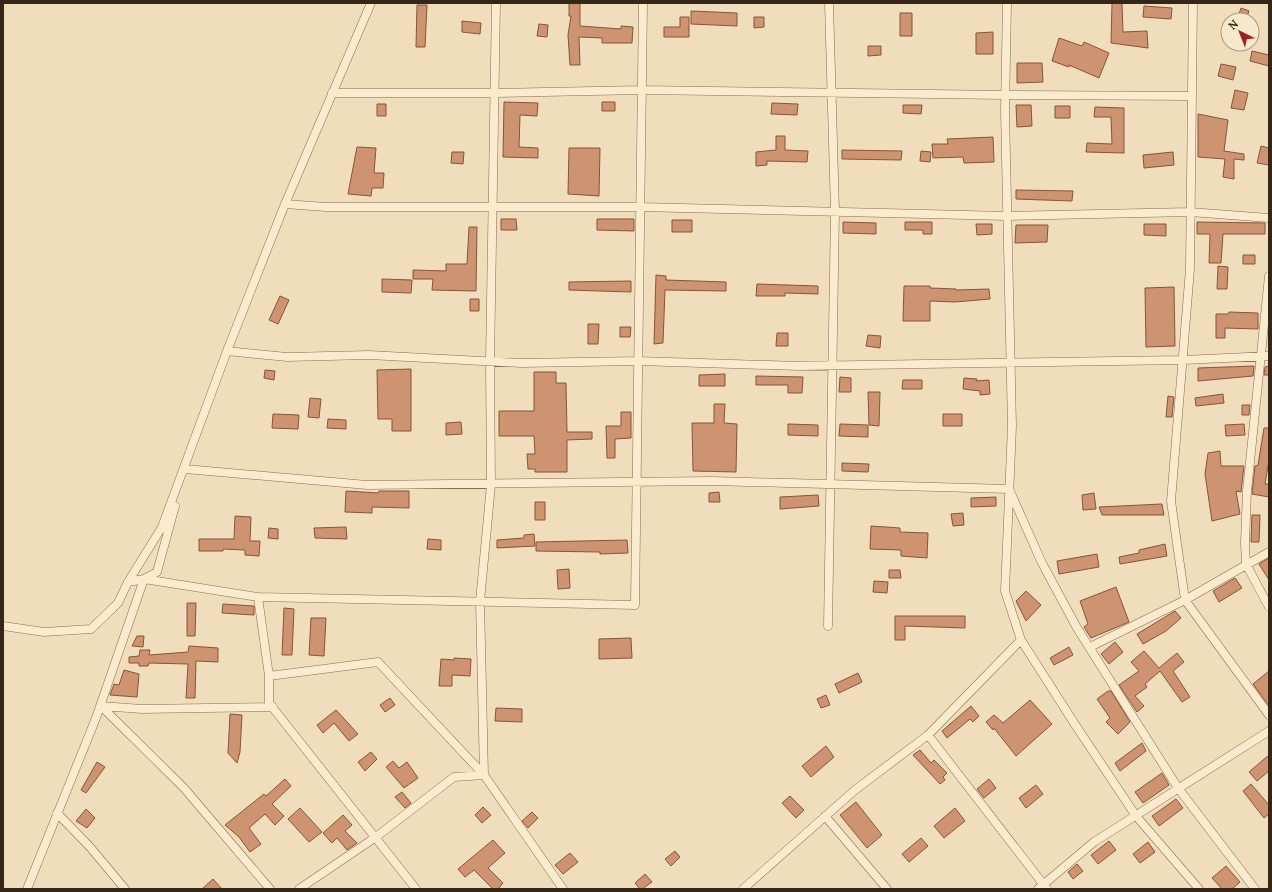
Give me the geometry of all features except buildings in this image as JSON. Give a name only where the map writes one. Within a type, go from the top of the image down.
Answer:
[{"type":"street","points":[[3,626],[44,632],[91,629],[118,602],[128,582],[162,527],[185,469],[227,351],[285,204],[371,3]]},
{"type":"street","points":[[484,775],[480,601],[491,485],[490,361],[492,208],[496,93],[496,3]]},
{"type":"street","points":[[144,579],[258,597],[635,605],[635,481],[643,3]]},
{"type":"street","points":[[828,626],[831,365],[835,212],[829,3]]},
{"type":"street","points":[[1007,3],[1005,95],[1012,426],[1005,591],[1021,640],[1136,816],[1199,889]]},
{"type":"street","points":[[1193,3],[1190,269],[1172,502],[1185,600],[1269,715]]},
{"type":"street","points":[[332,93],[496,93],[642,90],[1192,96]]},
{"type":"street","points":[[285,204],[326,207],[640,207],[1007,216],[1190,212],[1269,218]]},
{"type":"street","points":[[1269,276],[1266,356],[1247,491],[1244,543],[1246,564],[1269,607]]},
{"type":"street","points":[[227,351],[287,357],[369,355],[521,363],[638,361],[831,365],[1183,360],[1266,356]]},
{"type":"street","points":[[185,469],[367,484],[491,485],[635,481],[1009,489]]},
{"type":"street","points":[[128,582],[144,579],[157,572],[185,469]]},
{"type":"street","points":[[1009,489],[1042,563],[1090,648],[1178,788],[1255,889]]},
{"type":"street","points":[[1090,648],[1185,600],[1269,552]]},
{"type":"street","points":[[27,889],[101,706],[144,579]]},
{"type":"street","points":[[258,597],[269,676],[269,703],[416,889]]},
{"type":"street","points":[[743,889],[855,790],[928,735],[1021,640]]},
{"type":"street","points":[[269,676],[378,662],[484,775],[563,889]]},
{"type":"street","points":[[101,706],[142,709],[272,707]]},
{"type":"street","points":[[101,706],[184,788],[270,889]]},
{"type":"street","points":[[928,735],[1043,887],[1094,842],[1269,731]]},
{"type":"street","points":[[299,889],[376,837],[454,777],[484,775]]},
{"type":"street","points":[[57,814],[90,846],[125,889]]},
{"type":"street","points":[[824,816],[886,889]]}]
